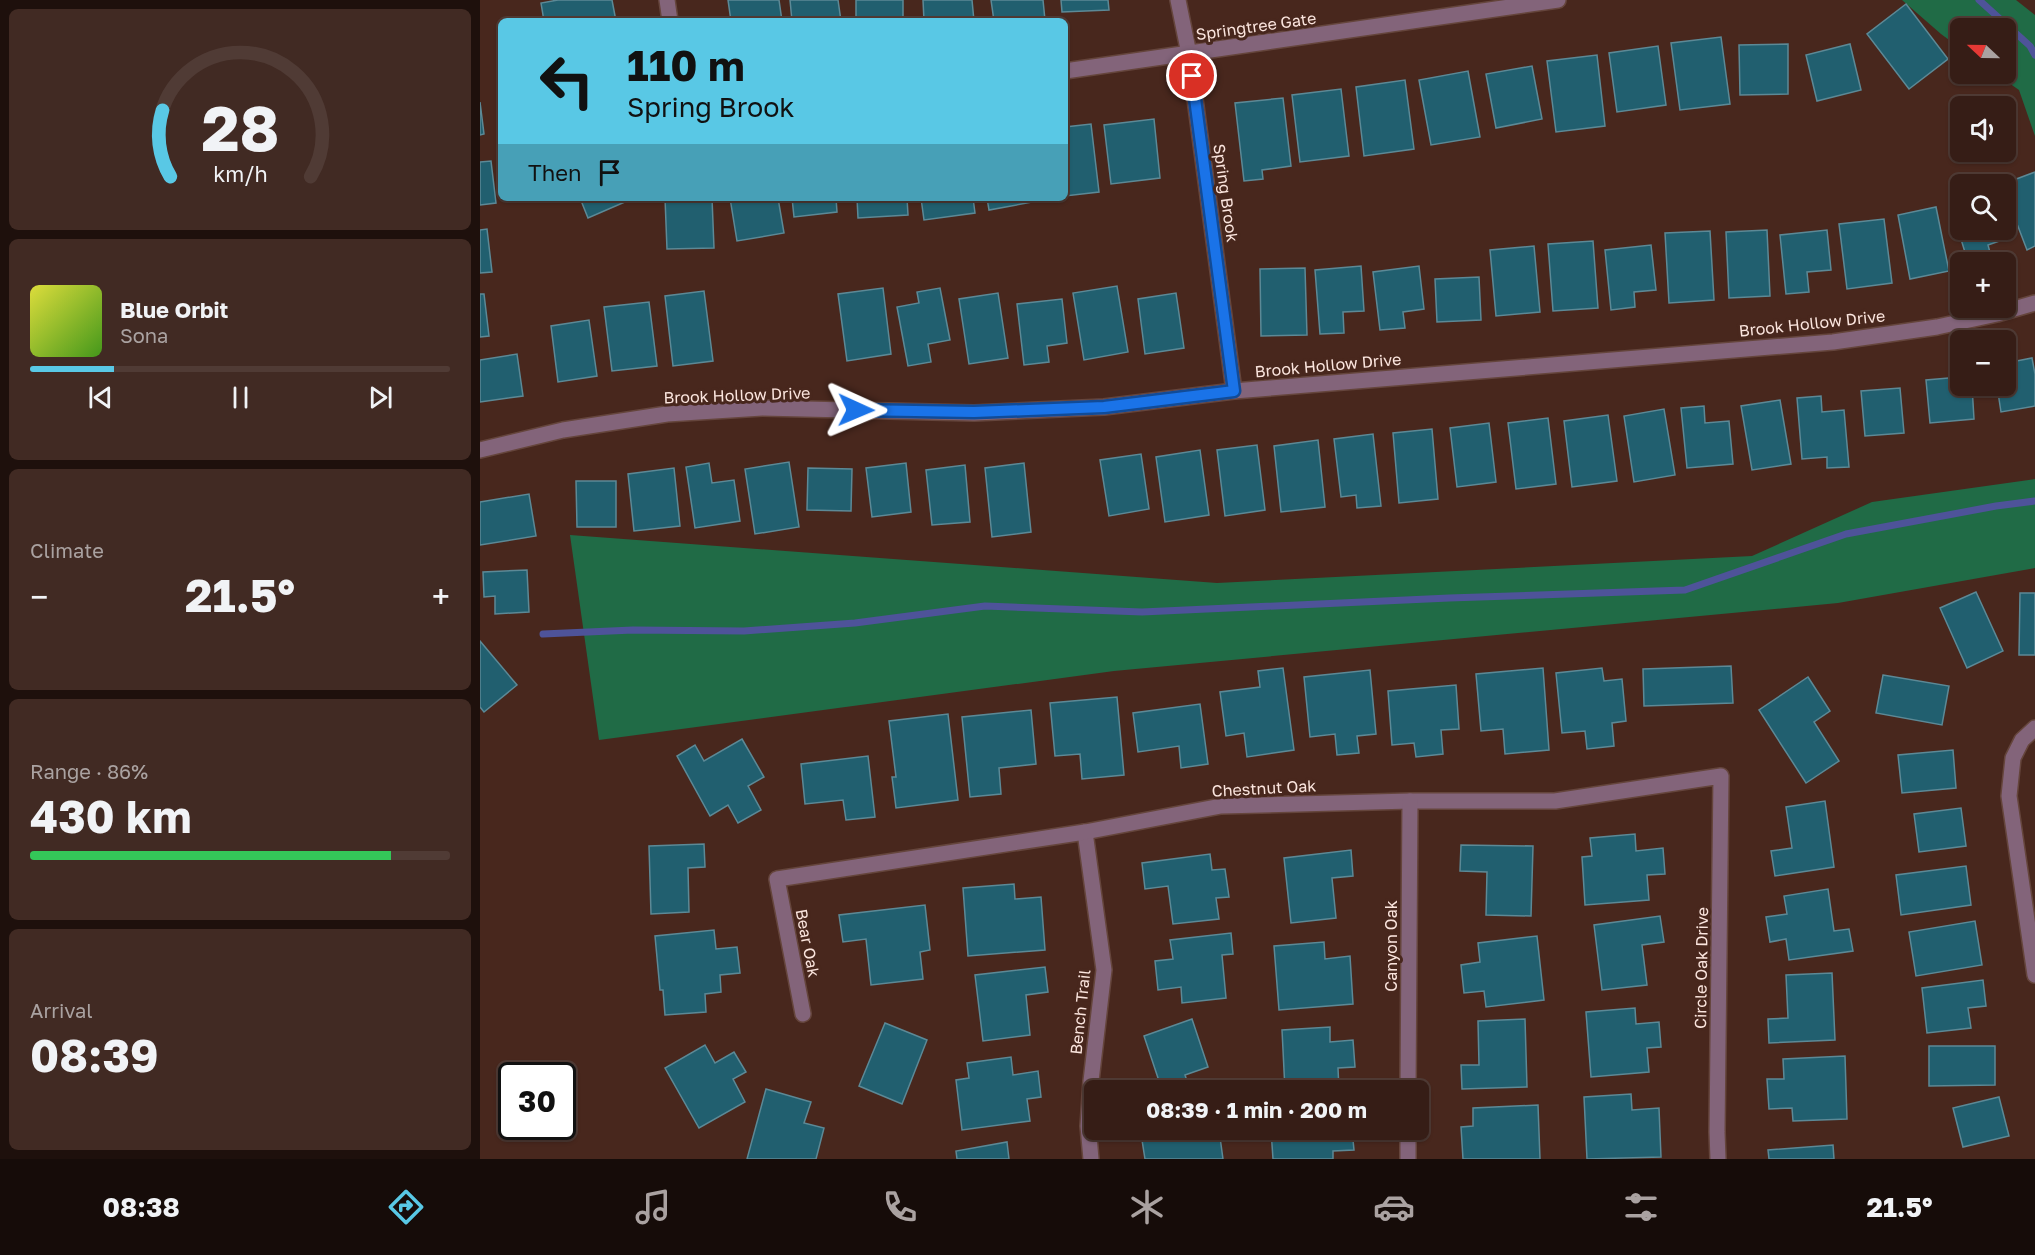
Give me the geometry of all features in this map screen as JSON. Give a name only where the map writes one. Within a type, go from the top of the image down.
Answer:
[{"type":"street","points":[[667,0],[670,18]]},
{"type":"street","name":"Spring Brook","points":[[1178,0],[1189,54],[1234,391]]},
{"type":"street","name":"Springtree Gate","points":[[1068,71],[1558,0]]},
{"type":"street","name":"Brook Hollow Drive","points":[[480,450],[564,430],[667,414],[762,408],[986,412],[1104,407],[1234,391],[1833,342],[1937,327],[2035,303]]},
{"type":"street","points":[[2035,728],[2022,740],[2013,758],[2009,796],[2035,975]]},
{"type":"street","name":"Chestnut Oak","points":[[777,879],[1085,832],[1221,806],[1410,801],[1555,801],[1721,776]]},
{"type":"street","name":"Circle Oak Drive","points":[[1718,1159],[1721,776]]},
{"type":"street","name":"Canyon Oak","points":[[1408,1080],[1410,801]]},
{"type":"street","name":"Bench Trail","points":[[1085,832],[1104,970],[1091,1081],[1088,1126],[1090,1159]]},
{"type":"street","name":"Bear Oak","points":[[777,879],[803,1014]]},
{"type":"street","points":[[1408,1140],[1408,1159]]},
{"type":"green space","points":[[1902,0],[2016,0],[2035,15],[2035,136],[2019,90],[2010,84],[2016,84],[2016,18],[1950,18],[1950,41]]},
{"type":"green space","points":[[2035,479],[2035,568],[1838,603],[1114,671],[599,740],[570,535],[1217,583],[1752,556],[1872,502]]},
{"type":"building","points":[[558,0],[612,0],[615,18],[544,18],[541,3]]},
{"type":"building","points":[[728,0],[779,0],[782,18],[731,18]]},
{"type":"building","points":[[790,0],[838,0],[841,18],[792,18]]},
{"type":"building","points":[[856,0],[903,0],[903,18],[856,18]]},
{"type":"building","points":[[923,0],[972,0],[974,18],[924,18]]},
{"type":"building","points":[[991,0],[1043,0],[1045,18],[994,18]]},
{"type":"building","points":[[1061,0],[1108,0],[1109,10],[1062,12]]},
{"type":"building","points":[[1906,4],[1948,59],[1909,89],[1867,34]]},
{"type":"building","points":[[1721,37],[1730,104],[1680,110],[1671,43]]},
{"type":"building","points":[[1788,44],[1788,94],[1740,95],[1739,45]]},
{"type":"building","points":[[1850,44],[1861,90],[1817,101],[1806,55]]},
{"type":"building","points":[[1658,46],[1666,105],[1617,112],[1609,53]]},
{"type":"building","points":[[1597,55],[1605,126],[1556,132],[1547,61]]},
{"type":"building","points":[[1532,66],[1542,119],[1496,128],[1486,74]]},
{"type":"building","points":[[1468,71],[1480,137],[1431,145],[1419,80]]},
{"type":"building","points":[[1405,80],[1414,149],[1364,156],[1356,87]]},
{"type":"building","points":[[1341,89],[1349,156],[1300,162],[1292,95]]},
{"type":"building","points":[[1283,98],[1291,166],[1262,170],[1263,179],[1244,181],[1235,103]]},
{"type":"building","points":[[480,102],[484,134],[480,135]]},
{"type":"building","points":[[1154,119],[1160,178],[1111,184],[1104,125]]},
{"type":"building","points":[[1091,124],[1099,192],[1068,196],[1068,127]]},
{"type":"building","points":[[491,161],[496,203],[480,205],[480,162]]},
{"type":"building","points":[[2035,172],[2035,246],[2027,250],[2016,221],[2016,179]]},
{"type":"building","points":[[581,201],[627,201],[588,218]]},
{"type":"building","points":[[665,201],[712,201],[714,248],[667,249]]},
{"type":"building","points":[[730,201],[779,201],[784,233],[737,241]]},
{"type":"building","points":[[792,201],[836,201],[837,212],[794,217]]},
{"type":"building","points":[[857,201],[907,201],[908,215],[858,218]]},
{"type":"building","points":[[921,201],[973,201],[975,213],[924,220]]},
{"type":"building","points":[[988,201],[1038,201],[989,210]]},
{"type":"building","points":[[1936,207],[1949,271],[1910,279],[1898,215]]},
{"type":"building","points":[[1884,219],[1892,283],[1847,289],[1839,224]]},
{"type":"building","points":[[487,229],[492,272],[480,273],[480,230]]},
{"type":"building","points":[[1767,230],[1770,296],[1729,298],[1726,232]]},
{"type":"building","points":[[1827,230],[1831,270],[1807,272],[1809,292],[1786,294],[1780,235]]},
{"type":"building","points":[[1710,231],[1714,300],[1669,303],[1665,233]]},
{"type":"building","points":[[1961,240],[2002,240],[1988,245],[1990,252],[1965,252]]},
{"type":"building","points":[[1593,241],[1598,308],[1553,311],[1548,244]]},
{"type":"building","points":[[1651,245],[1656,290],[1634,292],[1635,307],[1611,310],[1605,250]]},
{"type":"building","points":[[1534,246],[1540,312],[1496,316],[1490,250]]},
{"type":"building","points":[[1361,266],[1364,311],[1343,312],[1344,333],[1320,334],[1315,270]]},
{"type":"building","points":[[1419,266],[1424,309],[1403,312],[1405,328],[1380,330],[1373,272]]},
{"type":"building","points":[[1305,268],[1307,335],[1261,336],[1260,269]]},
{"type":"building","points":[[1479,277],[1481,320],[1437,322],[1435,279]]},
{"type":"building","points":[[1117,286],[1128,352],[1084,360],[1073,293]]},
{"type":"building","points":[[883,288],[891,354],[847,361],[838,294]]},
{"type":"building","points":[[940,288],[950,340],[928,344],[931,362],[908,366],[897,307],[919,303],[917,292]]},
{"type":"building","points":[[704,291],[713,361],[673,366],[665,296]]},
{"type":"building","points":[[998,293],[1008,358],[969,364],[959,299]]},
{"type":"building","points":[[1176,293],[1184,348],[1145,354],[1138,299]]},
{"type":"building","points":[[480,294],[484,294],[489,336],[480,337]]},
{"type":"building","points":[[1062,299],[1067,343],[1047,346],[1049,362],[1024,365],[1017,304]]},
{"type":"building","points":[[649,302],[657,366],[612,371],[604,307]]},
{"type":"building","points":[[589,320],[597,376],[558,382],[551,326]]},
{"type":"building","points":[[517,354],[523,396],[480,402],[480,360]]},
{"type":"building","points":[[2032,358],[2035,374],[2035,406],[2001,412],[1999,396],[2016,396],[2016,361]]},
{"type":"building","points":[[1950,378],[1950,396],[1973,396],[1974,419],[1930,423],[1926,380]]},
{"type":"building","points":[[1900,388],[1904,433],[1865,436],[1861,391]]},
{"type":"building","points":[[1821,396],[1822,412],[1844,410],[1849,467],[1827,468],[1827,457],[1802,459],[1797,398]]},
{"type":"building","points":[[1780,400],[1791,464],[1752,470],[1741,406]]},
{"type":"building","points":[[1704,406],[1705,423],[1729,421],[1733,464],[1687,468],[1681,408]]},
{"type":"building","points":[[1664,409],[1675,475],[1634,482],[1624,416]]},
{"type":"building","points":[[1608,415],[1617,481],[1572,487],[1564,421]]},
{"type":"building","points":[[1548,418],[1556,484],[1516,489],[1508,423]]},
{"type":"building","points":[[1489,423],[1496,482],[1457,487],[1450,428]]},
{"type":"building","points":[[1432,429],[1438,499],[1399,503],[1393,433]]},
{"type":"building","points":[[1373,434],[1381,506],[1357,508],[1356,495],[1341,497],[1334,439]]},
{"type":"building","points":[[1318,440],[1325,507],[1281,512],[1274,446]]},
{"type":"building","points":[[1257,445],[1265,510],[1225,516],[1217,450]]},
{"type":"building","points":[[1200,450],[1209,515],[1165,522],[1156,457]]},
{"type":"building","points":[[1141,454],[1149,509],[1109,516],[1100,460]]},
{"type":"building","points":[[789,462],[799,527],[755,534],[745,469]]},
{"type":"building","points":[[709,463],[712,483],[734,480],[740,521],[695,528],[686,467]]},
{"type":"building","points":[[906,463],[911,512],[872,517],[866,468]]},
{"type":"building","points":[[1024,463],[1031,532],[992,537],[985,468]]},
{"type":"building","points":[[965,465],[970,522],[932,525],[926,470]]},
{"type":"building","points":[[674,468],[680,526],[634,531],[628,474]]},
{"type":"building","points":[[808,468],[852,469],[851,511],[807,510]]},
{"type":"building","points":[[576,481],[616,481],[616,527],[577,527]]},
{"type":"building","points":[[529,494],[536,536],[480,545],[480,502]]},
{"type":"building","points":[[527,570],[529,612],[495,614],[495,596],[484,597],[483,572]]},
{"type":"building","points":[[1976,592],[2003,651],[1967,668],[1940,608]]},
{"type":"building","points":[[2020,593],[2035,593],[2035,655],[2019,655]]},
{"type":"building","points":[[480,641],[517,685],[484,712],[480,707]]},
{"type":"building","points":[[1731,666],[1733,703],[1644,706],[1643,669]]},
{"type":"building","points":[[1283,668],[1294,750],[1247,757],[1244,733],[1226,736],[1220,692],[1260,687],[1258,671]]},
{"type":"building","points":[[1543,668],[1549,750],[1505,754],[1503,729],[1481,731],[1476,674]]},
{"type":"building","points":[[1602,668],[1604,681],[1622,679],[1626,721],[1612,723],[1614,746],[1587,749],[1585,731],[1562,733],[1556,673]]},
{"type":"building","points":[[1370,670],[1376,734],[1357,736],[1359,753],[1337,755],[1335,734],[1310,737],[1304,677]]},
{"type":"building","points":[[1883,675],[1949,686],[1942,725],[1876,713]]},
{"type":"building","points":[[1808,677],[1830,711],[1814,722],[1839,761],[1806,783],[1759,710]]},
{"type":"building","points":[[1456,685],[1459,729],[1441,730],[1443,754],[1416,757],[1414,743],[1392,745],[1388,691]]},
{"type":"building","points":[[1117,697],[1124,775],[1082,779],[1080,754],[1055,756],[1050,703]]},
{"type":"building","points":[[1200,704],[1208,764],[1181,768],[1179,746],[1138,752],[1133,713]]},
{"type":"building","points":[[1031,710],[1036,764],[999,768],[1001,794],[970,797],[962,717]]},
{"type":"building","points":[[948,714],[958,800],[896,808],[892,777],[896,777],[889,721]]},
{"type":"building","points":[[742,739],[764,777],[748,786],[761,810],[738,823],[728,805],[710,816],[677,756],[695,745],[704,761]]},
{"type":"building","points":[[1953,750],[1956,788],[1902,793],[1898,755]]},
{"type":"building","points":[[868,756],[875,817],[846,820],[843,800],[805,804],[801,764]]},
{"type":"building","points":[[1825,801],[1834,867],[1775,876],[1771,851],[1792,848],[1786,807]]},
{"type":"building","points":[[1961,808],[1966,846],[1919,852],[1914,814]]},
{"type":"building","points":[[1635,834],[1636,851],[1663,848],[1665,874],[1647,875],[1649,900],[1585,905],[1582,857],[1592,856],[1590,838]]},
{"type":"building","points":[[704,844],[705,867],[688,868],[689,912],[651,914],[649,846]]},
{"type":"building","points":[[1461,845],[1533,846],[1531,916],[1486,915],[1487,872],[1460,871]]},
{"type":"building","points":[[1351,850],[1353,876],[1332,878],[1336,918],[1291,923],[1284,858]]},
{"type":"building","points":[[1210,854],[1212,870],[1225,869],[1229,897],[1216,898],[1219,919],[1173,924],[1168,886],[1145,889],[1142,863]]},
{"type":"building","points":[[1966,866],[1971,905],[1901,915],[1896,875]]},
{"type":"building","points":[[1014,884],[1015,899],[1041,897],[1045,950],[968,956],[963,888]]},
{"type":"building","points":[[1828,889],[1834,931],[1849,929],[1853,951],[1789,960],[1786,939],[1770,942],[1766,917],[1787,914],[1784,896]]},
{"type":"building","points":[[925,905],[930,950],[920,952],[923,979],[871,985],[866,939],[843,942],[839,915]]},
{"type":"building","points":[[1660,916],[1664,942],[1642,945],[1647,985],[1602,990],[1594,925]]},
{"type":"building","points":[[1975,921],[1982,965],[1916,976],[1909,932]]},
{"type":"building","points":[[714,930],[716,949],[737,947],[740,973],[720,975],[721,992],[705,994],[706,1012],[665,1015],[663,990],[660,990],[655,936]]},
{"type":"building","points":[[1231,933],[1233,954],[1222,955],[1226,998],[1182,1003],[1181,987],[1158,990],[1155,961],[1173,959],[1170,940]]},
{"type":"building","points":[[1537,936],[1544,1000],[1486,1007],[1484,991],[1464,993],[1461,965],[1480,962],[1478,943]]},
{"type":"building","points":[[1324,942],[1325,959],[1350,956],[1353,1004],[1279,1010],[1274,946]]},
{"type":"building","points":[[1045,967],[1048,992],[1026,995],[1030,1035],[983,1041],[975,975]]},
{"type":"building","points":[[1832,973],[1835,1040],[1769,1043],[1768,1019],[1788,1018],[1786,975]]},
{"type":"building","points":[[1983,980],[1986,1006],[1968,1008],[1971,1028],[1927,1033],[1922,988]]},
{"type":"building","points":[[1635,1008],[1636,1024],[1659,1022],[1661,1047],[1647,1048],[1649,1072],[1591,1077],[1586,1012]]},
{"type":"building","points":[[1192,1019],[1208,1067],[1185,1075],[1187,1080],[1159,1080],[1144,1036]]},
{"type":"building","points":[[1525,1019],[1527,1087],[1462,1089],[1461,1065],[1479,1065],[1478,1021]]},
{"type":"building","points":[[885,1023],[927,1040],[902,1104],[859,1086]]},
{"type":"building","points":[[1330,1027],[1330,1042],[1353,1040],[1355,1067],[1338,1068],[1339,1080],[1284,1080],[1282,1030]]},
{"type":"building","points":[[705,1045],[715,1063],[734,1052],[746,1072],[733,1079],[745,1102],[699,1128],[665,1068]]},
{"type":"building","points":[[1929,1046],[1995,1046],[1995,1085],[1929,1086]]},
{"type":"building","points":[[1845,1056],[1847,1119],[1793,1121],[1792,1108],[1769,1109],[1767,1079],[1784,1079],[1783,1059]]},
{"type":"building","points":[[1011,1057],[1013,1075],[1038,1071],[1041,1097],[1027,1099],[1030,1121],[962,1130],[956,1080],[969,1078],[967,1063]]},
{"type":"building","points":[[766,1089],[811,1102],[804,1123],[824,1128],[816,1159],[747,1159]]},
{"type":"building","points":[[1631,1094],[1632,1110],[1659,1108],[1661,1157],[1587,1159],[1584,1097]]},
{"type":"building","points":[[1999,1097],[2009,1136],[1963,1147],[1953,1108]]},
{"type":"building","points":[[1538,1105],[1540,1159],[1463,1159],[1461,1127],[1473,1126],[1473,1108]]},
{"type":"building","points":[[1142,1140],[1220,1140],[1223,1159],[1145,1159]]},
{"type":"building","points":[[1272,1140],[1353,1140],[1354,1150],[1333,1151],[1333,1159],[1273,1159]]},
{"type":"building","points":[[1007,1142],[1009,1159],[957,1159],[956,1151]]},
{"type":"building","points":[[1833,1145],[1834,1159],[1769,1159],[1768,1150]]},
{"type":"waterway","points":[[1979,0],[2030,46],[2035,55]]},
{"type":"waterway","points":[[543,634],[633,630],[744,631],[855,623],[985,606],[1142,612],[1685,590],[1846,534],[2035,501]]},
{"type":"route","points":[[856,410],[974,412],[1104,407],[1234,391],[1192,76]]}]
